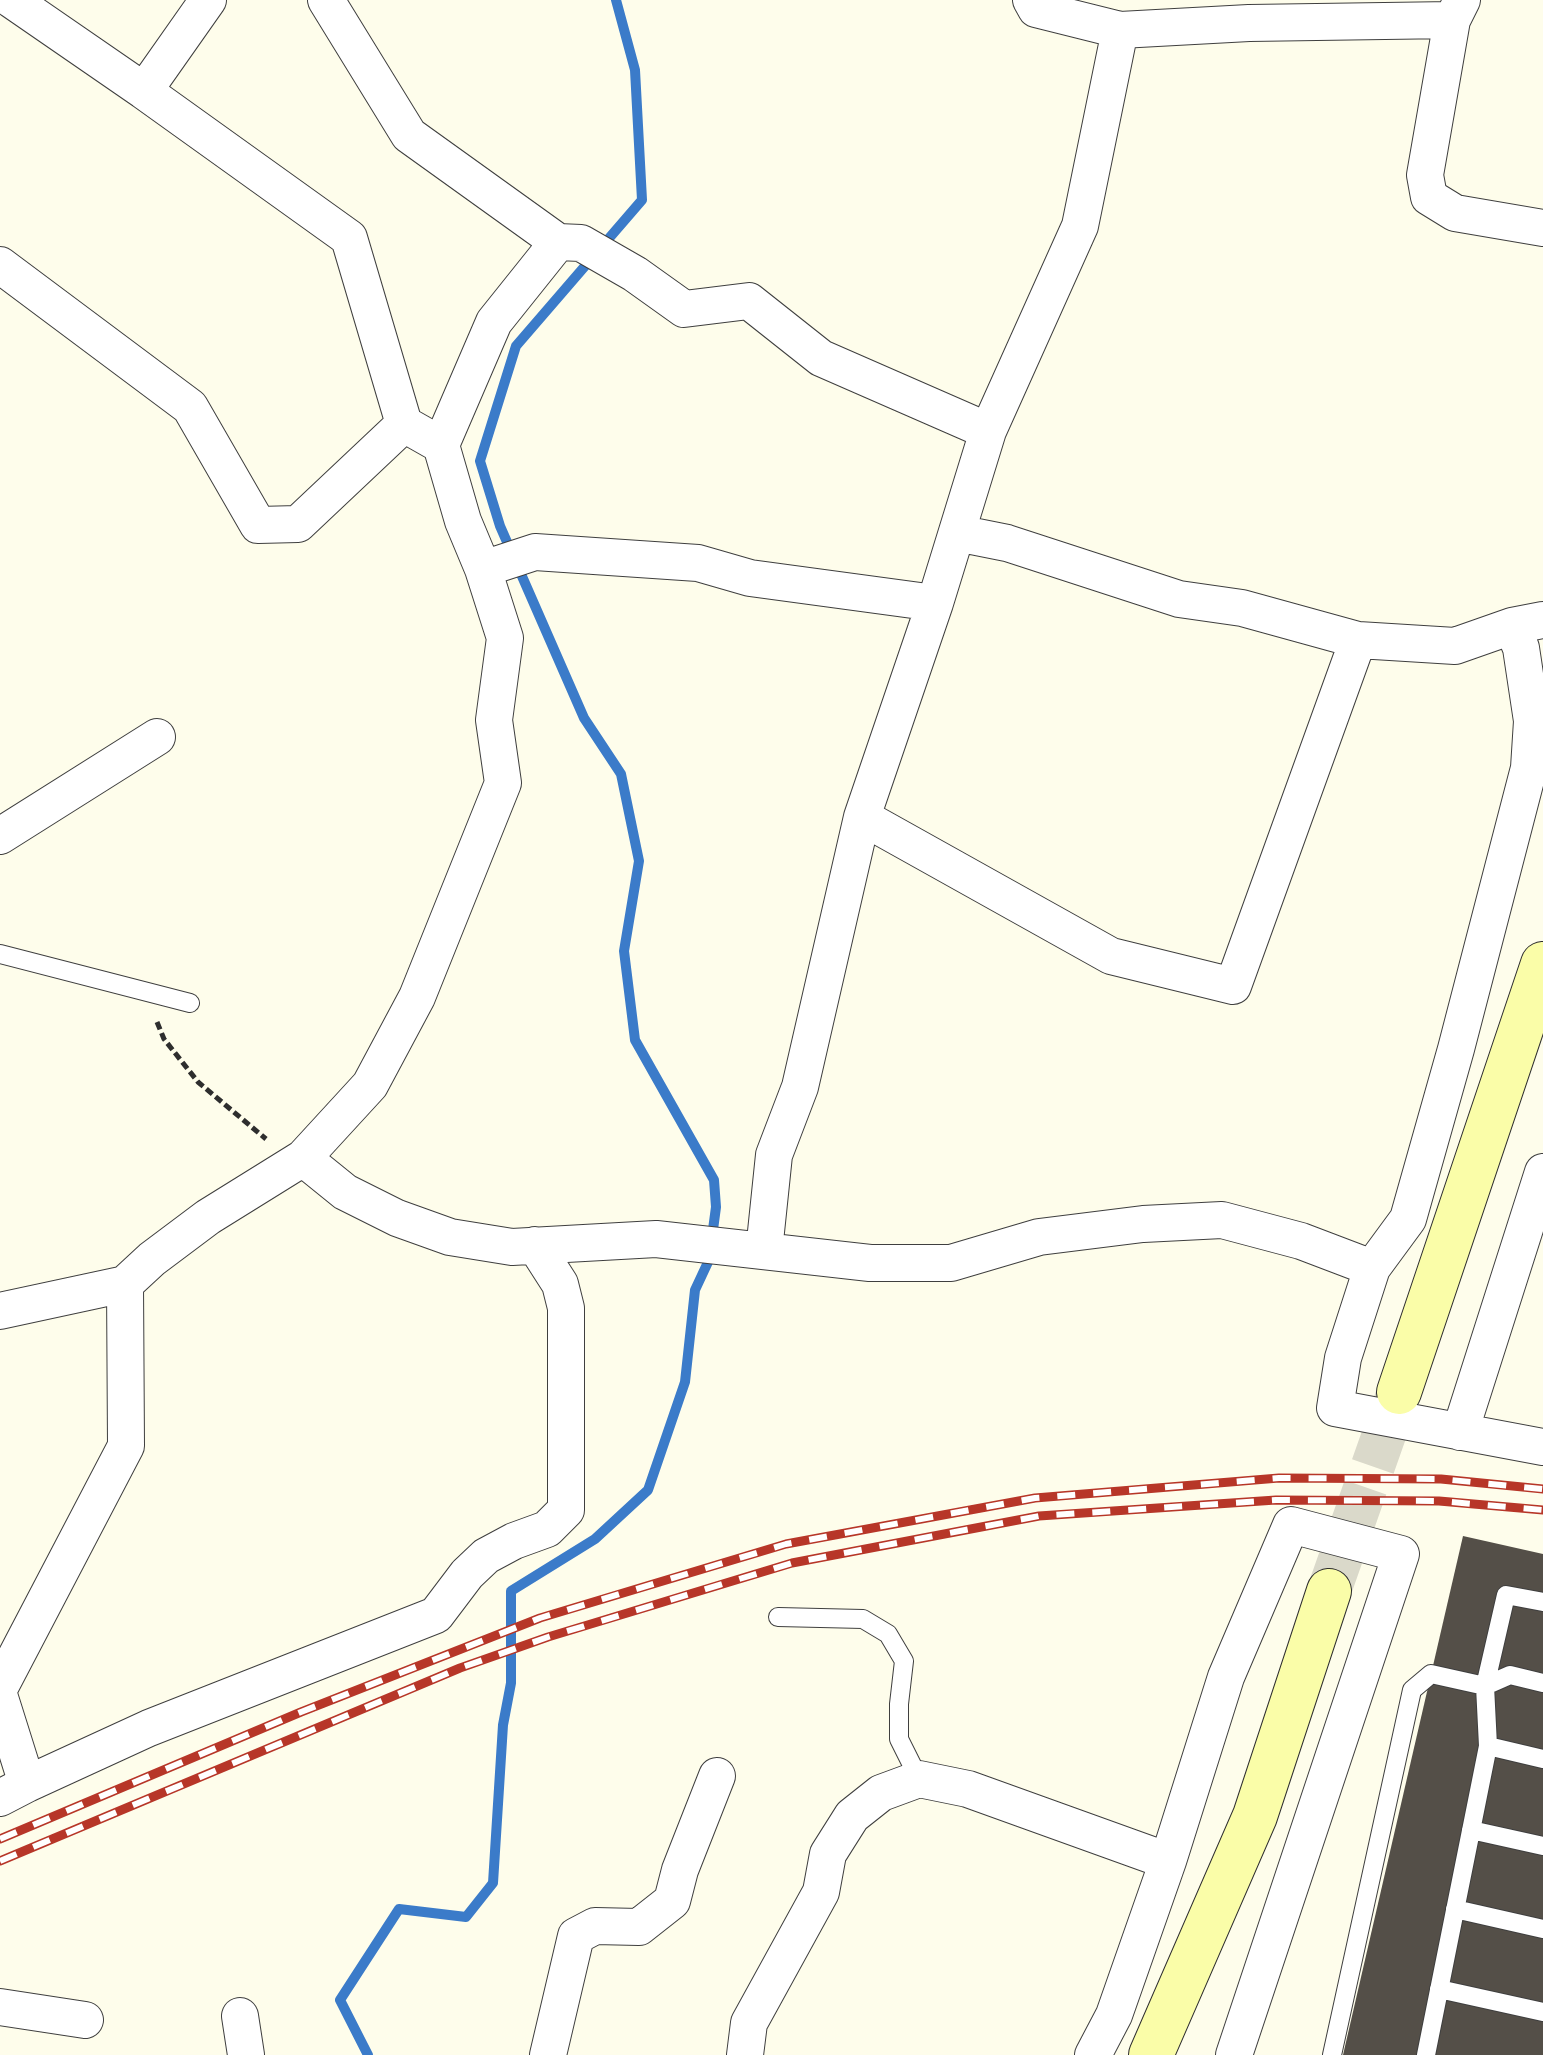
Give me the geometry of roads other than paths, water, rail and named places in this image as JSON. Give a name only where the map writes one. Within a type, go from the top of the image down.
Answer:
[{"type":"street","points":[[12,0],[349,238],[404,424],[441,445]]},
{"type":"street","points":[[144,91],[208,0]]},
{"type":"street","points":[[326,0],[409,135],[570,242],[635,274],[684,309],[749,301],[821,358],[988,431]]},
{"type":"street","points":[[1031,0],[1036,9],[1120,30],[1457,10],[1425,175],[1429,197],[1455,213],[1543,228]]},
{"type":"street","points":[[764,1251],[774,1155],[800,1087],[862,817],[935,603],[988,431],[1080,226],[1120,30]]},
{"type":"street","points":[[0,1311],[125,1284],[152,1259],[208,1217],[298,1160],[370,1085],[377,1073],[417,997],[503,783],[494,720],[505,638],[483,569],[463,521],[441,445],[494,322],[570,242]]},
{"type":"street","points":[[0,265],[190,407],[258,525],[298,524],[404,424]]},
{"type":"street","points":[[957,533],[1007,543],[1179,599],[1242,608],[1358,640],[1455,646],[1528,623]]},
{"type":"street","points":[[483,569],[535,552],[698,563],[750,578],[935,603]]},
{"type":"street","points":[[1528,623],[1521,648],[1532,721],[1529,768],[1408,1219],[1372,1268],[1343,1358],[1335,1408],[1543,1447]]},
{"type":"street","points":[[862,817],[1111,956],[1233,986],[1358,640]]},
{"type":"street","points":[[0,836],[157,737]]},
{"type":"street","points":[[1399,1392],[1543,964]]},
{"type":"street","points":[[298,1160],[345,1192],[397,1218],[450,1237],[512,1247],[656,1239],[870,1263],[951,1263],[1039,1237],[1143,1224],[1222,1220],[1301,1241],[1372,1268]]},
{"type":"street","points":[[1460,1432],[1543,1172]]},
{"type":"street","points":[[0,1698],[14,1791],[149,1728],[436,1615],[467,1574],[486,1556],[547,1529],[566,1510],[566,1308],[560,1284],[535,1245]]},
{"type":"street","points":[[0,1687],[126,1446],[125,1284]]},
{"type":"street","points":[[1093,2055],[1114,2015],[1168,1861],[1226,1677],[1291,1525],[1401,1554],[1234,2055]]},
{"type":"street","points":[[1151,2055],[1255,1816],[1329,1591]]},
{"type":"street","points":[[548,2055],[576,1936],[595,1926],[639,1927],[672,1901],[680,1870],[717,1776]]},
{"type":"street","points":[[745,2055],[749,2023],[821,1892],[828,1854],[852,1816],[881,1793],[919,1779],[968,1789],[1168,1861]]},
{"type":"street","points":[[0,2007],[85,2020]]},
{"type":"street","points":[[240,2016],[246,2055]]},
{"type":"lane","points":[[0,954],[190,1003]]},
{"type":"lane","points":[[1426,2055],[1488,1746],[1485,1686],[1506,1595],[1543,1602]]},
{"type":"lane","points":[[778,1617],[863,1619],[888,1634],[904,1661],[899,1739],[919,1779]]},
{"type":"lane","points":[[1332,2055],[1412,1690],[1431,1674],[1485,1686],[1510,1675],[1543,1683]]},
{"type":"lane","points":[[1488,1746],[1543,1759]]},
{"type":"lane","points":[[1471,1830],[1543,1846]]},
{"type":"lane","points":[[1455,1909],[1543,1929]]},
{"type":"lane","points":[[1439,1989],[1543,2012]]},
{"type":"waterway","points":[[368,2055],[340,2000],[399,1909],[466,1917],[493,1883],[503,1725],[511,1683],[511,1591],[595,1539],[648,1490],[685,1382],[695,1290],[709,1260],[716,1207],[714,1180],[635,1040],[624,951],[639,861],[621,774],[584,718],[500,526],[480,461],[516,346],[642,200],[635,70],[616,0]]},
{"type":"tunnel","points":[[1329,1591],[1399,1392]]},
{"type":"railway","points":[[0,1839],[301,1712],[540,1618],[786,1544],[1035,1498],[1279,1478],[1441,1479],[1543,1489]]},
{"type":"railway","points":[[0,1861],[460,1668],[548,1637],[792,1563],[1039,1516],[1276,1500],[1439,1501],[1543,1510]]}]
